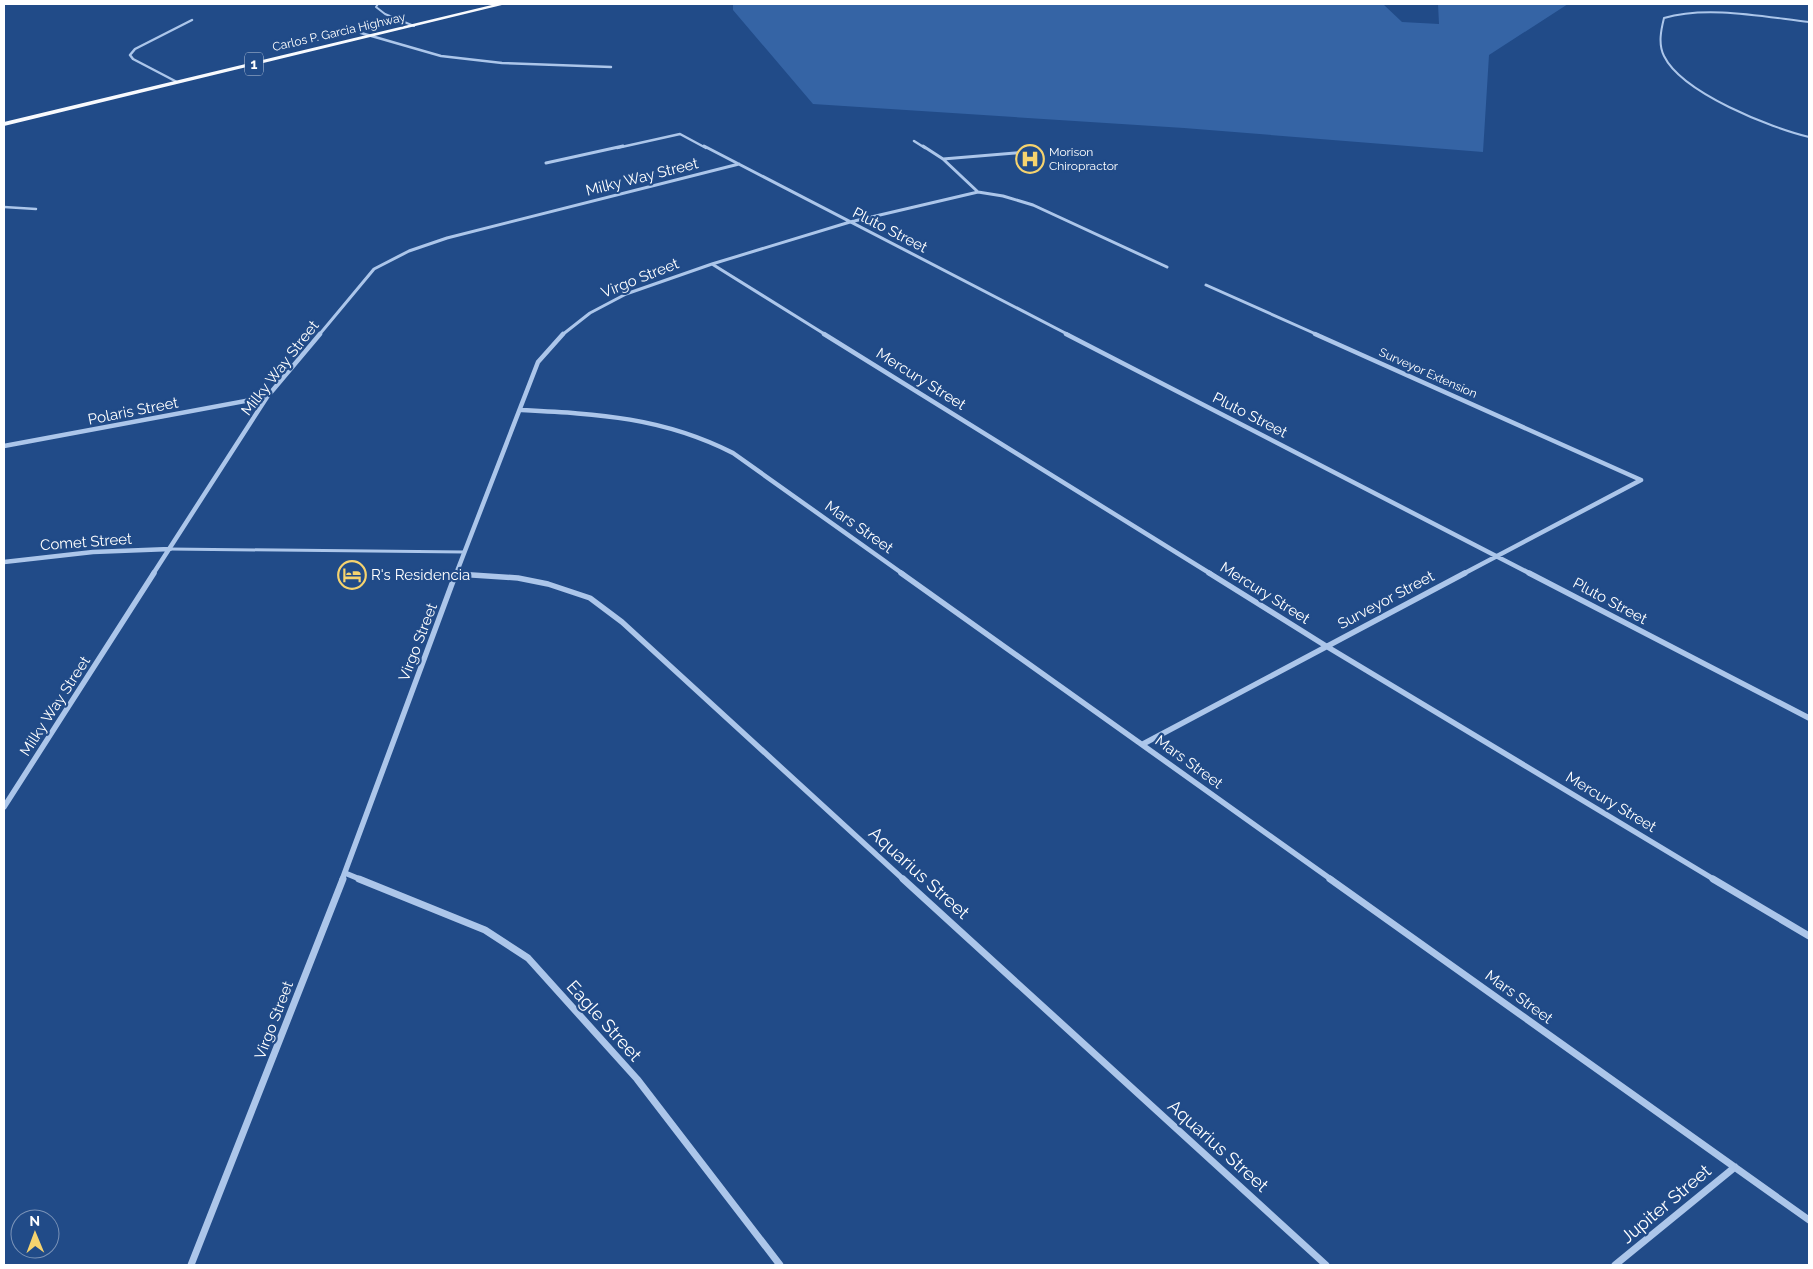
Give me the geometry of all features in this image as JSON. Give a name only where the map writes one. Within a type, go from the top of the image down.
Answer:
[{"type":"highway","name":"Carlos P. Garcia Highway","points":[[4,118],[482,4]]},
{"type":"highway","name":"Carlos P. Garcia Highway","points":[[4,124],[504,4]]},
{"type":"street","points":[[177,82],[133,59],[130,55],[134,49],[192,20]]},
{"type":"street","points":[[361,33],[441,56],[502,63],[611,67]]},
{"type":"street","name":"Pluto Street","points":[[546,163],[680,134],[1809,718]]},
{"type":"street","points":[[914,141],[943,159],[978,192],[1003,196],[1033,205],[1167,267]]},
{"type":"street","points":[[943,159],[1027,152]]},
{"type":"street","name":"Milky Way Street","points":[[4,807],[267,397],[374,269],[416,247],[447,238],[739,164]]},
{"type":"street","name":"Virgo Street","points":[[191,1265],[345,873],[464,552],[538,362],[564,333],[590,313],[626,294],[712,264],[850,222],[978,192]]},
{"type":"street","name":"Mercury Street","points":[[712,264],[1326,646],[1809,936]]},
{"type":"street","name":"Surveyor Extension","points":[[1206,285],[1641,480]]},
{"type":"street","name":"Polaris Street","points":[[4,446],[267,397]]},
{"type":"street","name":"Mars Street","points":[[520,410],[597,414],[650,421],[686,431],[714,442],[741,459],[1143,744],[1809,1220]]},
{"type":"street","name":"Surveyor Street","points":[[1143,744],[1641,480]]},
{"type":"street","name":"Comet Street","points":[[4,562],[93,552],[170,549]]},
{"type":"street","name":"Aquarius Street","points":[[457,574],[518,578],[548,584],[590,598],[622,622],[1326,1265]]},
{"type":"street","name":"Eagle Street","points":[[345,873],[485,930],[528,958],[637,1079],[780,1265]]},
{"type":"street","name":"Jupiter Street","points":[[1616,1265],[1735,1167]]},
{"type":"lane","points":[[378,4],[376,7],[385,14],[414,26]]},
{"type":"lane","points":[[1809,22],[1713,14],[1671,14],[1664,18],[1660,37],[1664,56],[1675,72],[1698,88],[1757,121],[1784,131],[1809,137]]},
{"type":"lane","points":[[4,207],[36,209]]},
{"type":"lane","points":[[170,549],[464,552]]},
{"type":"shaded area","points":[[733,4],[1383,4],[1402,22],[1439,24],[1438,4],[1568,4],[1489,55],[1483,152],[1184,128],[813,104],[733,10]]},
{"type":"place","name":"Morison Chiropractor","points":[[1030,159]]},
{"type":"place","name":"R's Residencia","points":[[352,575]]}]
